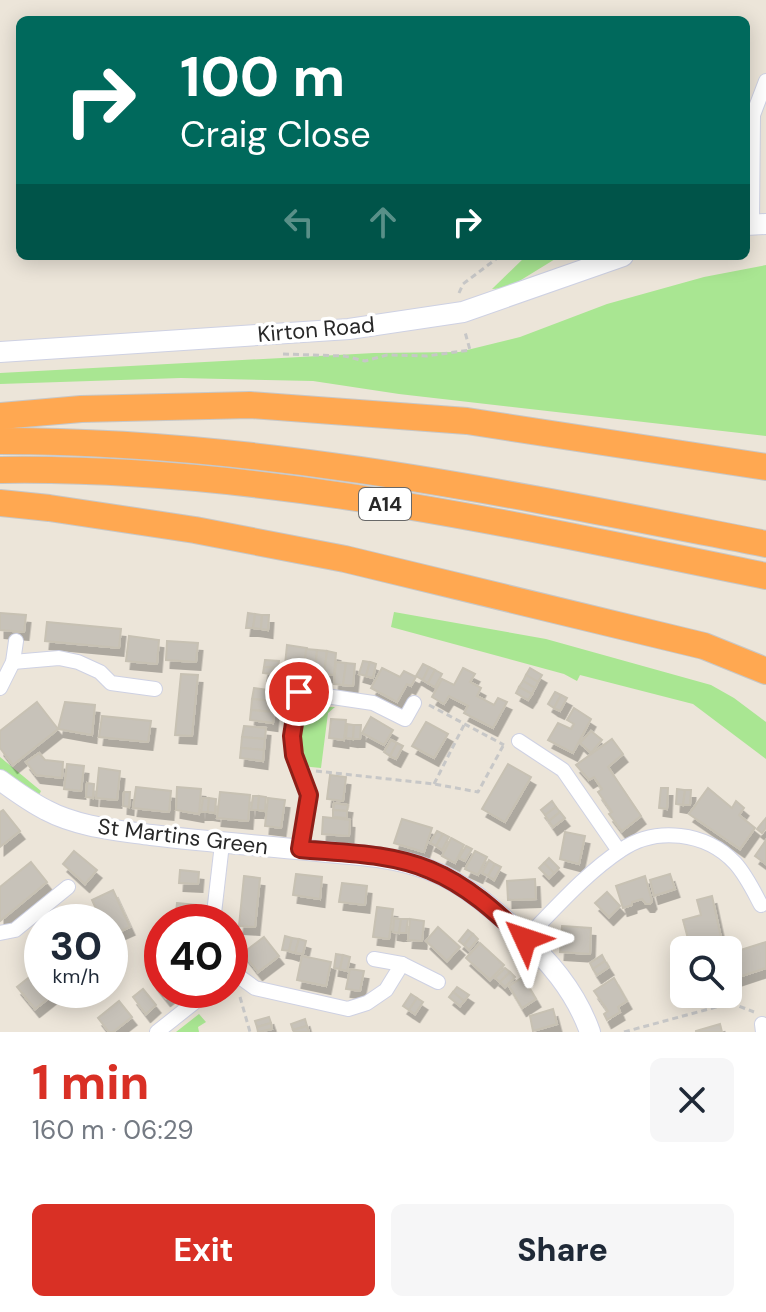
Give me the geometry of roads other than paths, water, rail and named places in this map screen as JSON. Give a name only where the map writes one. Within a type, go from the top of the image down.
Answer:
[{"type":"highway","points":[[0,416],[81,409],[250,405],[467,421],[766,467]]},
{"type":"highway","name":"A14","points":[[0,441],[169,446],[299,459],[453,484],[766,544]]},
{"type":"highway","name":"A14","points":[[0,470],[141,474],[280,488],[460,515],[766,576]]},
{"type":"highway","points":[[0,503],[195,530],[345,559],[704,646],[766,671]]},
{"type":"street","points":[[755,224],[753,115],[766,81]]},
{"type":"street","name":"Kirton Road","points":[[0,352],[349,329],[449,314],[496,301],[612,260]]},
{"type":"street","points":[[0,688],[13,662],[16,641]]},
{"type":"street","points":[[13,662],[59,658],[100,672],[111,683],[155,689]]},
{"type":"street","points":[[300,849],[309,795],[294,755],[292,736],[299,692],[373,703],[405,719],[414,703]]},
{"type":"street","points":[[519,741],[563,770],[619,851]]},
{"type":"street","name":"St Martins Green","points":[[0,780],[46,810],[72,821],[106,829],[222,844],[396,860],[428,869],[461,886],[491,907],[525,939],[568,987],[590,1032]]},
{"type":"street","points":[[525,939],[580,884],[619,851],[656,836],[695,839],[709,844],[742,871],[761,905]]},
{"type":"street","points":[[215,904],[222,844]]},
{"type":"street","points":[[0,933],[15,930],[68,887]]},
{"type":"street","points":[[374,959],[402,964],[438,982]]},
{"type":"street","points":[[248,984],[348,1009],[367,1003],[386,990],[402,964]]},
{"type":"street","points":[[157,1032],[187,1008]]}]
